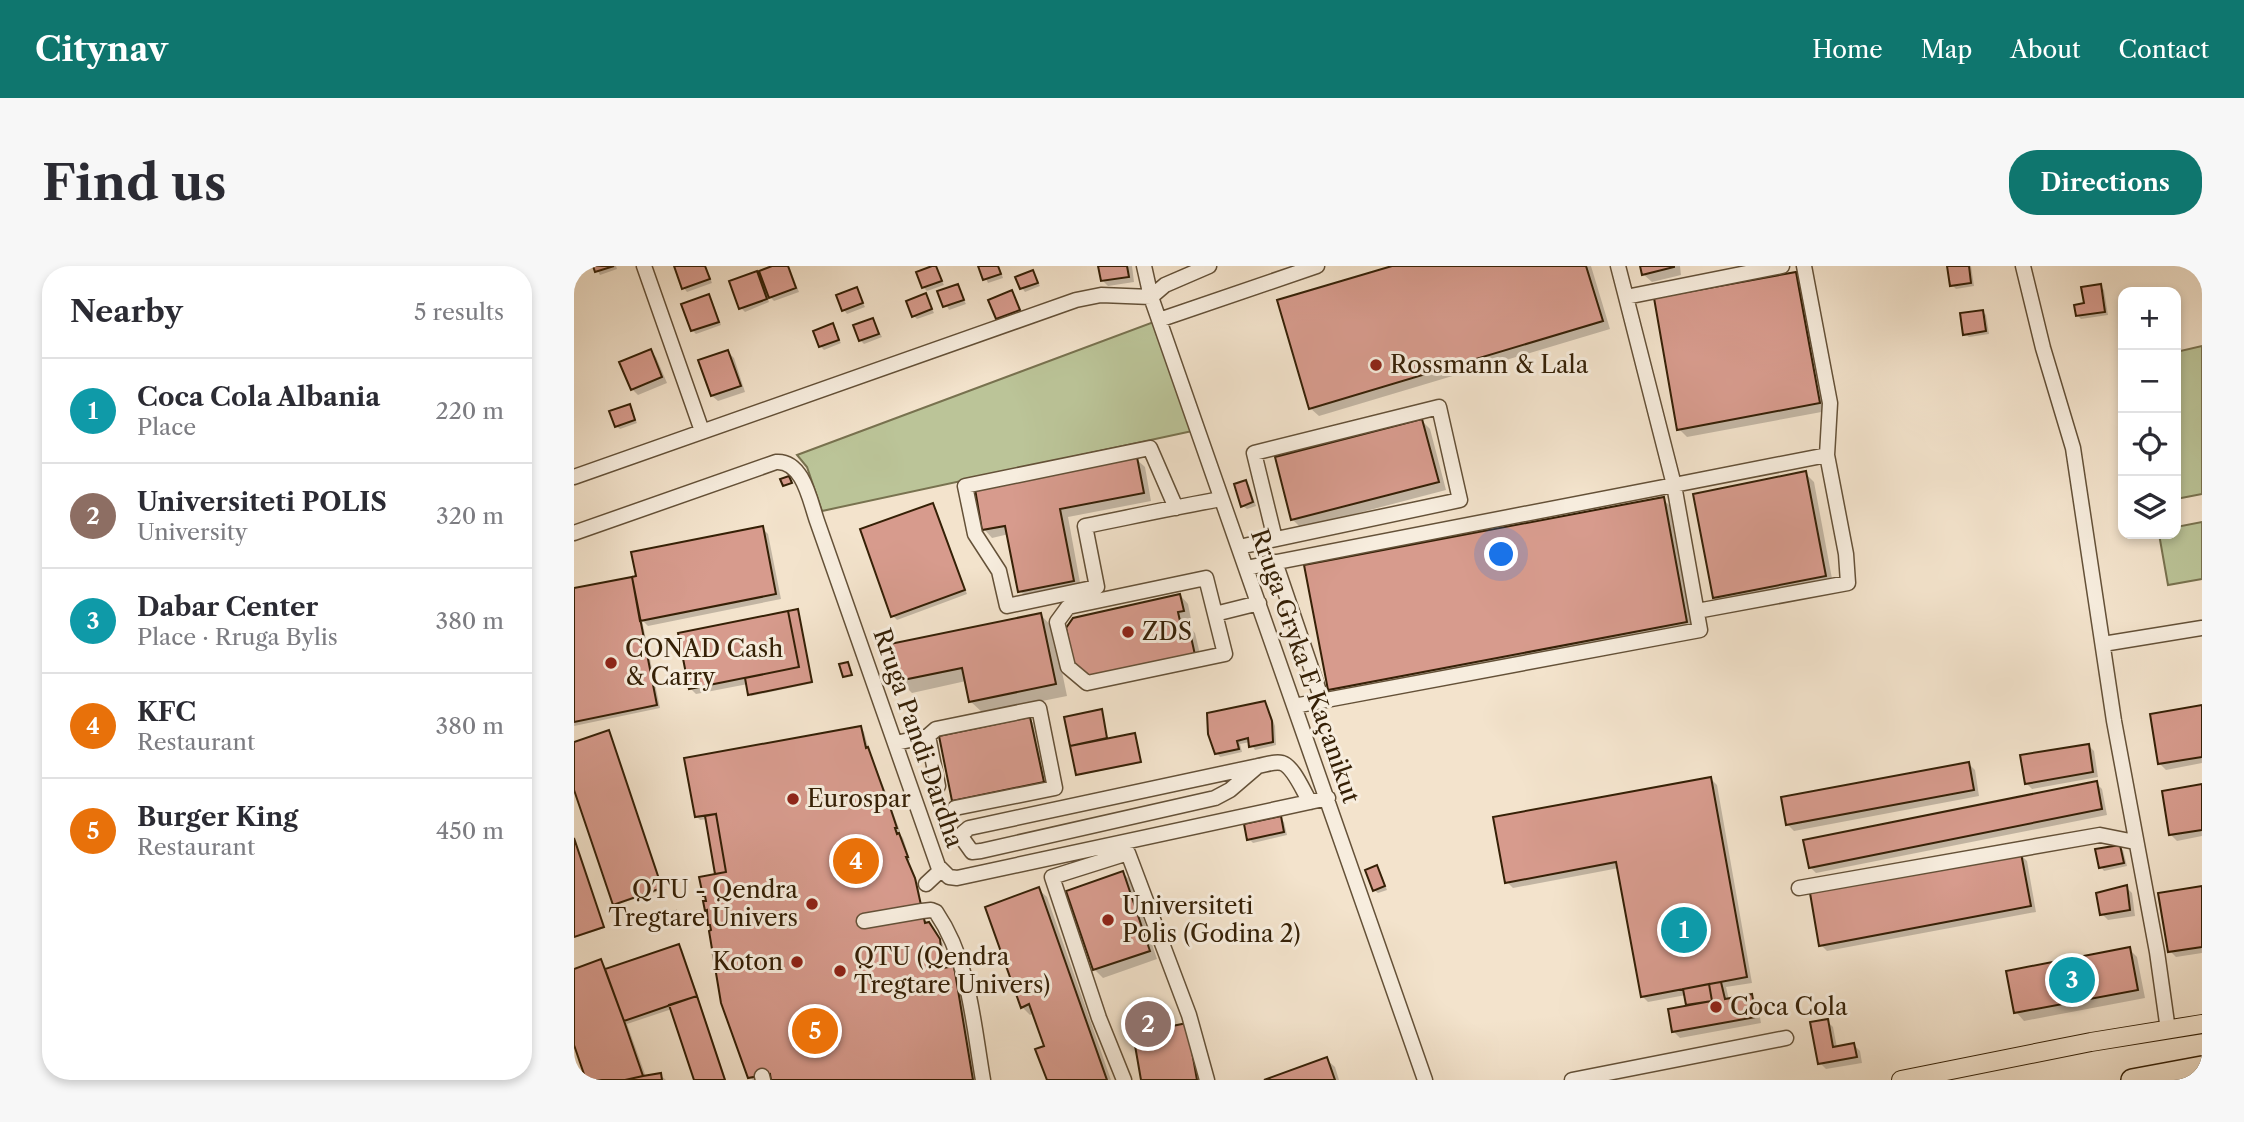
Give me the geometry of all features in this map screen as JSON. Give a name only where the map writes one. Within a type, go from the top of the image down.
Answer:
[{"type":"highway","points":[[2132,1080],[2202,1067]]},
{"type":"main road","points":[[1901,1080],[2091,1042],[2202,1024]]},
{"type":"street","points":[[644,266],[702,432]]},
{"type":"street","name":"Rruga Gryka E Kaçanikut","points":[[1144,266],[1151,297],[1425,1080]]},
{"type":"street","points":[[574,477],[1076,300],[1101,295],[1151,297],[1165,285],[1209,266]]},
{"type":"street","points":[[1159,320],[1317,266]]},
{"type":"street","points":[[1294,706],[1700,630],[1674,485],[1618,266]]},
{"type":"street","points":[[1626,297],[1782,266]]},
{"type":"street","points":[[1697,611],[1848,583],[1846,554],[1828,456],[1830,403],[1804,266]]},
{"type":"street","points":[[2024,266],[2043,348],[2073,448],[2114,721],[2157,952],[2168,1031]]},
{"type":"street","points":[[1239,547],[1460,500],[1438,407],[1254,453],[1275,539]]},
{"type":"street","points":[[1176,508],[1150,448],[965,486],[975,534],[999,571],[1007,606],[1097,587],[1085,526],[1176,508],[1221,499]]},
{"type":"street","points":[[1246,568],[1828,456]]},
{"type":"street","name":"Rruga Pandi Dardha","points":[[574,533],[776,462],[788,463],[799,473],[941,870],[949,877],[957,878],[1328,798]]},
{"type":"street","points":[[1275,562],[1322,700]]},
{"type":"street","points":[[1206,578],[1215,614],[1225,654],[1087,683],[1068,667],[1057,622],[1068,607],[1206,578]]},
{"type":"street","points":[[1215,614],[1259,603]]},
{"type":"street","points":[[2103,644],[2202,628]]},
{"type":"street","points":[[896,743],[928,736],[936,729],[1039,708],[1055,788],[955,808]]},
{"type":"street","points":[[928,736],[938,786]]},
{"type":"street","points":[[1258,766],[1230,790],[1214,799],[981,851],[972,852],[962,838],[962,833],[969,828],[1258,766],[1281,763],[1288,767],[1310,802]]},
{"type":"street","points":[[1800,888],[2100,835],[2136,840]]},
{"type":"street","points":[[1124,1080],[1052,877],[1128,853],[1189,1015],[1207,1080]]},
{"type":"street","points":[[926,884],[941,870]]},
{"type":"street","points":[[864,921],[922,911],[936,912],[956,948],[966,980],[983,1080]]},
{"type":"street","points":[[1572,1080],[1786,1038]]},
{"type":"green space","points":[[1159,320],[1197,430],[822,511],[807,467],[797,455]]},
{"type":"green space","points":[[2202,346],[2202,494],[2181,498],[2181,413],[2181,351]]},
{"type":"green space","points":[[2202,522],[2202,579],[2168,585],[2160,539],[2181,539],[2181,526]]},
{"type":"building","points":[[593,266],[614,266],[595,272]]},
{"type":"building","points":[[674,266],[705,266],[710,279],[682,289]]},
{"type":"building","points":[[772,266],[788,266],[796,288],[769,298],[759,271]]},
{"type":"building","points":[[936,266],[942,281],[922,288],[916,272]]},
{"type":"building","points":[[978,266],[998,266],[1001,274],[983,280]]},
{"type":"building","points":[[1098,266],[1127,266],[1129,277],[1101,281]]},
{"type":"building","name":"Rossmann & Lala","points":[[1392,266],[1586,266],[1603,321],[1309,409],[1277,300]]},
{"type":"building","points":[[1640,266],[1674,266],[1674,267],[1642,275]]},
{"type":"building","points":[[1947,266],[1969,266],[1971,283],[1950,286]]},
{"type":"building","points":[[1033,270],[1038,283],[1020,289],[1015,277]]},
{"type":"building","points":[[757,271],[767,299],[739,309],[729,281]]},
{"type":"building","points":[[1796,272],[1820,403],[1677,430],[1654,298]]},
{"type":"building","points":[[958,284],[964,300],[943,307],[937,291]]},
{"type":"building","points":[[2101,284],[2105,312],[2076,316],[2074,305],[2084,303],[2081,287]]},
{"type":"building","points":[[857,287],[863,303],[842,311],[836,295]]},
{"type":"building","points":[[1012,290],[1020,310],[996,319],[988,300]]},
{"type":"building","points":[[926,293],[932,309],[912,317],[906,301]]},
{"type":"building","points":[[709,294],[719,322],[691,331],[681,304]]},
{"type":"building","points":[[1983,310],[1986,331],[1963,335],[1960,313]]},
{"type":"building","points":[[873,318],[879,334],[859,341],[853,325]]},
{"type":"building","points":[[833,323],[839,340],[819,347],[813,331]]},
{"type":"building","points":[[651,349],[662,377],[631,390],[619,362]]},
{"type":"building","points":[[728,350],[741,386],[711,396],[698,360]]},
{"type":"building","points":[[630,404],[635,420],[615,427],[609,411]]},
{"type":"building","points":[[1422,419],[1439,482],[1291,520],[1275,457]]},
{"type":"building","points":[[1137,457],[1144,493],[1060,509],[1074,581],[1018,592],[1005,526],[982,530],[975,489]]},
{"type":"building","points":[[1806,471],[1826,576],[1713,598],[1693,494]]},
{"type":"building","points":[[789,476],[792,483],[783,486],[780,479]]},
{"type":"building","points":[[1246,480],[1253,502],[1241,507],[1234,484]]},
{"type":"building","points":[[1664,497],[1687,622],[1328,690],[1304,565]]},
{"type":"building","points":[[933,503],[965,590],[891,617],[860,529]]},
{"type":"building","points":[[763,526],[776,594],[640,621],[632,577],[636,576],[631,552]]},
{"type":"building","name":"CONAD Cash & Carry","points":[[632,577],[657,705],[574,722],[574,588]]},
{"type":"building","name":"ZDS","points":[[1180,594],[1184,611],[1178,612],[1180,621],[1181,625],[1188,623],[1195,655],[1087,679],[1074,667],[1066,628],[1073,618]]},
{"type":"building","points":[[798,609],[812,682],[748,695],[745,678],[799,667],[788,611]]},
{"type":"building","points":[[788,611],[799,667],[689,689],[678,633]]},
{"type":"building","points":[[1041,613],[1056,684],[969,702],[962,668],[898,681],[890,644]]},
{"type":"building","points":[[848,662],[852,675],[843,677],[839,664]]},
{"type":"building","points":[[1265,701],[1272,721],[1273,742],[1249,747],[1248,738],[1237,741],[1239,749],[1215,754],[1208,734],[1207,713]]},
{"type":"building","points":[[2202,705],[2202,757],[2158,764],[2150,714]]},
{"type":"building","points":[[1102,709],[1107,738],[1070,746],[1064,717]]},
{"type":"building","points":[[1030,717],[1044,782],[952,801],[939,736]]},
{"type":"building","name":"QTU - Qendra Tregtare Univers","points":[[861,726],[866,748],[868,747],[915,878],[925,923],[929,922],[940,939],[943,968],[954,966],[973,1080],[771,1080],[770,1074],[748,1078],[721,1003],[709,931],[711,930],[703,901],[706,901],[699,877],[726,872],[716,814],[695,817],[684,758]]},
{"type":"building","points":[[609,730],[662,888],[613,905],[574,790],[574,742]]},
{"type":"building","points":[[1135,733],[1141,762],[1076,775],[1070,746]]},
{"type":"building","points":[[2089,744],[2093,772],[2025,784],[2020,755]]},
{"type":"building","points":[[1969,762],[1974,790],[1786,825],[1781,797]]},
{"type":"building","points":[[1711,777],[1747,977],[1641,997],[1616,862],[1505,883],[1493,817]]},
{"type":"building","points":[[2097,781],[2102,809],[1809,868],[1803,840]]},
{"type":"building","points":[[2202,784],[2202,830],[2169,835],[2162,791]]},
{"type":"building","points":[[716,814],[726,872],[715,874],[705,816]]},
{"type":"building","points":[[1281,816],[1284,832],[1247,840],[1244,824]]},
{"type":"building","points":[[574,838],[604,927],[574,937]]},
{"type":"building","points":[[2120,845],[2124,863],[2099,868],[2095,849]]},
{"type":"building","points":[[2021,853],[2031,906],[1819,946],[1810,893]]},
{"type":"building","points":[[1377,865],[1385,886],[1373,891],[1365,870]]},
{"type":"building","points":[[1123,871],[1150,951],[1093,970],[1066,891]]},
{"type":"building","points":[[2127,885],[2130,910],[2100,915],[2096,893]]},
{"type":"building","points":[[2202,886],[2202,947],[2168,952],[2158,893]]},
{"type":"building","points":[[1039,887],[1107,1080],[1047,1080],[1035,1049],[1044,1046],[1029,1004],[1021,1008],[985,907]]},
{"type":"building","points":[[676,911],[680,922],[668,926],[665,915]]},
{"type":"building","points":[[679,944],[697,996],[624,1021],[605,969]]},
{"type":"building","points":[[2130,947],[2138,990],[2014,1013],[2006,971]]},
{"type":"building","points":[[949,954],[954,966],[943,968],[941,956]]},
{"type":"building","points":[[601,959],[643,1076],[625,1080],[586,1080],[574,1045],[574,969]]},
{"type":"building","name":"Coca Cola","points":[[1721,982],[1725,999],[1752,994],[1756,1017],[1672,1032],[1668,1009],[1712,1001],[1709,984]]},
{"type":"building","points":[[1709,984],[1712,1001],[1686,1005],[1683,989]]},
{"type":"building","points":[[697,996],[725,1080],[694,1080],[669,1005]]},
{"type":"building","points":[[1828,1019],[1833,1047],[1854,1043],[1857,1057],[1818,1064],[1810,1022]]},
{"type":"building","points":[[1187,1023],[1197,1080],[1141,1080],[1133,1034]]},
{"type":"building","points":[[1327,1057],[1335,1080],[1264,1080]]},
{"type":"building","points":[[661,1073],[662,1080],[625,1080],[643,1076]]},
{"type":"place","name":"Rossmann & Lala","points":[[1376,365]]},
{"type":"place","name":"ZDS","points":[[1128,632]]},
{"type":"place","name":"CONAD Cash & Carry","points":[[611,663]]},
{"type":"place","name":"Eurospar","points":[[793,799]]},
{"type":"place","name":"KFC","points":[[856,861]]},
{"type":"place","name":"QTU - Qendra Tregtare Univers","points":[[812,904]]},
{"type":"place","name":"Universiteti Polis (Godina 2)","points":[[1108,920]]},
{"type":"place","name":"Coca Cola Albania","points":[[1684,930]]},
{"type":"place","name":"Koton","points":[[797,962]]},
{"type":"place","name":"QTU (Qendra Tregtare Univers)","points":[[840,971]]},
{"type":"place","name":"Dabar Center","points":[[2072,980]]},
{"type":"place","name":"Coca Cola","points":[[1716,1007]]},
{"type":"place","name":"Universiteti POLIS","points":[[1148,1024]]},
{"type":"place","name":"Burger King","points":[[815,1031]]}]
